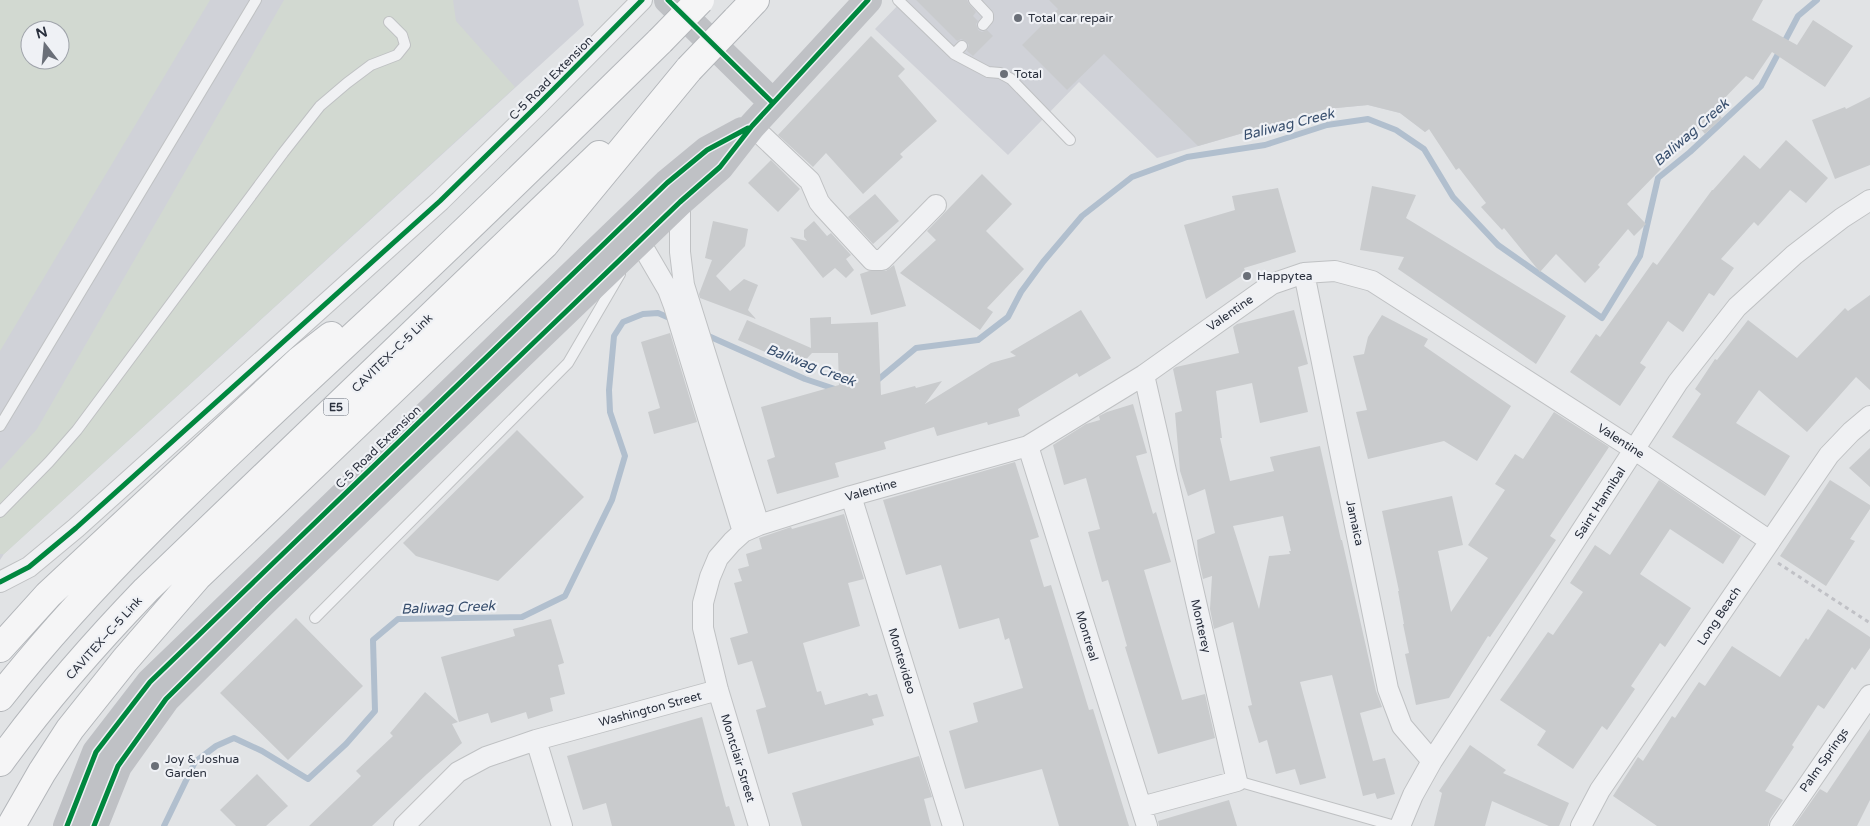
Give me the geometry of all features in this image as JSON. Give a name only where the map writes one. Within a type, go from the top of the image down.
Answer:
[{"type":"highway","points":[[0,697],[64,619],[175,505],[466,232],[700,0]]},
{"type":"highway","name":"CAVITEX–C-5 Link","points":[[0,762],[62,685],[146,590],[689,69],[755,0]]},
{"type":"highway","points":[[11,826],[70,729],[125,660],[197,577],[544,245],[689,69]]},
{"type":"highway","points":[[0,648],[48,595],[300,360],[466,232]]},
{"type":"main road","points":[[668,0],[773,103]]},
{"type":"main road","name":"C-5 Road Extension","points":[[66,826],[96,752],[150,682],[673,192],[720,167],[752,126],[868,0]]},
{"type":"main road","name":"C-5 Road Extension","points":[[94,826],[118,766],[166,699],[633,230]]},
{"type":"street","name":"C-5 Road Extension","points":[[0,582],[29,567],[70,533],[440,201],[642,0]]},
{"type":"street","points":[[752,126],[810,181],[823,207],[872,260],[882,260],[936,205]]},
{"type":"street","points":[[673,192],[684,285],[682,303],[751,528]]},
{"type":"street","name":"Saint Hannibal","points":[[1400,826],[1413,795],[1432,761],[1678,382],[1737,307],[1794,255],[1842,218],[1870,200]]},
{"type":"street","points":[[633,230],[668,290],[682,303]]},
{"type":"street","name":"Valentine","points":[[751,528],[852,496],[1028,446],[1144,374],[1272,284],[1304,273],[1335,271],[1372,281],[1635,450],[1766,547]]},
{"type":"street","name":"Jamaica","points":[[1304,273],[1388,689],[1402,726],[1432,761]]},
{"type":"street","name":"Monterey","points":[[1144,374],[1237,781]]},
{"type":"street","name":"Long Beach","points":[[1581,826],[1600,790],[1830,455],[1851,432],[1870,416]]},
{"type":"street","name":"Montreal","points":[[1028,446],[1144,817]]},
{"type":"street","name":"Montevideo","points":[[852,496],[953,826]]},
{"type":"street","name":"Washington Street","points":[[404,826],[458,772],[486,757],[536,740],[718,690],[703,628],[703,603],[710,577],[718,558],[732,542],[751,528]]},
{"type":"street","name":"Montclair Street","points":[[718,690],[759,826]]},
{"type":"street","name":"Palm Springs","points":[[1780,826],[1870,695]]},
{"type":"street","points":[[536,740],[562,826]]},
{"type":"street","points":[[1144,817],[1237,781]]},
{"type":"lane","points":[[0,426],[256,0]]},
{"type":"lane","points":[[898,0],[954,54],[988,72],[1000,73],[1011,79],[1070,140]]},
{"type":"lane","points":[[974,0],[988,15],[988,19],[982,25]]},
{"type":"lane","points":[[0,512],[77,430],[320,106],[371,65],[397,55],[404,45],[402,35],[389,22]]},
{"type":"lane","points":[[954,54],[962,46]]},
{"type":"lane","points":[[315,618],[568,363],[633,230]]},
{"type":"lane","points":[[1237,781],[1395,826]]},
{"type":"path","points":[[1766,547],[1870,623]]},
{"type":"shaded area","points":[[0,0],[578,0],[584,25],[4,554],[0,560]]},
{"type":"shaded area","points":[[0,0],[210,0],[0,351]]},
{"type":"shaded area","points":[[284,0],[453,0],[456,21],[515,87],[4,554],[0,554],[0,470],[37,429]]},
{"type":"shaded area","points":[[903,0],[1613,0],[1596,4],[1425,132],[1400,113],[1368,105],[1326,109],[1157,158],[1079,82],[1008,155],[875,29]]},
{"type":"building","points":[[916,0],[967,0],[976,12],[973,16],[978,21],[976,24],[978,30],[982,32],[987,30],[993,36],[973,56],[967,51],[969,45],[966,41],[961,39],[957,41]]},
{"type":"building","points":[[1049,0],[1763,0],[1752,20],[1797,45],[1813,20],[1853,46],[1825,87],[1772,52],[1753,80],[1746,76],[1714,109],[1722,118],[1705,134],[1700,128],[1659,167],[1661,169],[1627,204],[1646,224],[1634,236],[1628,229],[1598,265],[1600,267],[1585,283],[1556,254],[1540,272],[1504,228],[1502,230],[1481,207],[1486,203],[1459,168],[1456,170],[1429,129],[1425,132],[1400,113],[1368,105],[1326,109],[1198,146],[1104,54],[1067,90],[1022,45],[1058,9]]},
{"type":"building","points":[[871,36],[905,69],[898,76],[937,121],[900,154],[903,157],[863,194],[826,153],[813,167],[778,135]]},
{"type":"building","points":[[1870,97],[1870,165],[1835,179],[1812,120],[1845,107],[1846,109]]},
{"type":"building","points":[[1786,140],[1828,178],[1806,203],[1790,190],[1758,226],[1754,222],[1721,259],[1734,268],[1714,296],[1709,293],[1683,332],[1668,321],[1640,363],[1646,367],[1620,406],[1570,372],[1596,334],[1600,337],[1653,262],[1657,265],[1712,190],[1744,155],[1760,169]]},
{"type":"building","points":[[771,160],[800,189],[778,212],[748,183]]},
{"type":"building","points":[[982,174],[1012,204],[986,231],[1024,269],[987,308],[993,312],[980,330],[900,273],[936,240],[927,231]]},
{"type":"building","points":[[1372,186],[1416,195],[1406,218],[1566,316],[1536,364],[1398,269],[1404,257],[1360,250]]},
{"type":"building","points":[[1278,188],[1296,252],[1244,268],[1246,273],[1206,299],[1184,225],[1235,210],[1232,196]]},
{"type":"building","points":[[875,194],[899,221],[873,244],[848,217]]},
{"type":"building","points":[[713,221],[748,229],[745,246],[716,276],[730,291],[744,279],[758,285],[748,310],[756,319],[700,298],[699,294],[712,260],[705,258]]},
{"type":"building","points":[[814,221],[827,236],[831,233],[851,255],[846,259],[854,270],[846,278],[835,268],[823,278],[790,237],[807,241],[804,237],[804,230]]},
{"type":"building","points":[[894,265],[906,306],[871,315],[860,274],[869,271],[886,271]]},
{"type":"building","points":[[1870,295],[1870,390],[1856,377],[1807,432],[1759,390],[1736,423],[1790,456],[1765,496],[1672,437],[1701,394],[1695,389],[1715,359],[1717,360],[1748,320],[1797,358],[1845,308],[1848,311]]},
{"type":"building","points":[[1081,310],[1111,358],[1079,377],[1077,373],[1018,409],[1020,416],[988,425],[987,422],[937,436],[934,427],[884,442],[886,449],[835,463],[839,477],[777,494],[767,460],[775,457],[761,407],[839,385],[838,353],[812,353],[799,367],[738,340],[747,320],[811,348],[810,318],[831,317],[831,324],[878,322],[881,395],[942,381],[925,404],[991,363],[1016,356],[1010,352]]},
{"type":"building","points":[[1294,310],[1308,364],[1298,367],[1308,412],[1260,423],[1252,383],[1216,391],[1222,438],[1220,438],[1230,481],[1274,471],[1270,457],[1320,446],[1376,691],[1382,707],[1360,713],[1373,761],[1385,758],[1395,794],[1377,799],[1375,793],[1363,796],[1332,675],[1300,682],[1326,778],[1300,785],[1295,769],[1276,774],[1267,740],[1259,743],[1248,706],[1252,705],[1233,622],[1214,629],[1210,609],[1212,576],[1203,579],[1197,540],[1215,533],[1205,489],[1188,496],[1180,471],[1175,413],[1182,411],[1173,369],[1239,353],[1233,327],[1237,324]],"holes":[[[1283,516],[1291,551],[1289,551],[1290,554],[1269,556],[1259,609],[1233,526]]]},
{"type":"building","points":[[1382,315],[1428,339],[1424,346],[1511,406],[1477,461],[1444,441],[1368,459],[1356,412],[1367,410],[1353,356],[1364,354],[1368,337]]},
{"type":"building","points":[[670,333],[697,422],[654,434],[648,412],[660,408],[641,342]]},
{"type":"building","points":[[1133,404],[1147,453],[1136,456],[1153,514],[1156,512],[1171,562],[1144,570],[1182,700],[1205,694],[1215,738],[1158,754],[1125,647],[1127,646],[1108,580],[1102,582],[1088,532],[1100,529],[1086,478],[1064,485],[1053,445],[1086,424],[1100,420],[1099,416]]},
{"type":"building","points":[[1554,412],[1609,447],[1550,536],[1556,540],[1490,637],[1488,636],[1449,698],[1416,705],[1405,654],[1409,653],[1399,591],[1382,511],[1452,496],[1463,545],[1438,551],[1451,612],[1488,558],[1468,545],[1505,490],[1495,484],[1515,454],[1523,459]]},
{"type":"building","points":[[517,430],[584,497],[498,581],[416,556],[403,543]]},
{"type":"building","points":[[1870,448],[1870,487],[1849,468]]},
{"type":"building","points":[[1015,462],[1039,537],[1030,540],[1044,587],[1051,585],[1089,710],[1093,709],[1129,826],[1059,826],[1042,769],[965,789],[949,731],[978,722],[973,703],[1023,688],[1009,638],[1005,640],[999,618],[959,629],[941,565],[906,575],[883,500]]},
{"type":"building","points":[[1659,480],[1741,536],[1723,564],[1670,529],[1640,574],[1691,608],[1665,647],[1660,643],[1631,686],[1635,689],[1607,730],[1602,726],[1573,769],[1537,745],[1546,731],[1500,700],[1548,632],[1553,635],[1583,592],[1570,583],[1595,545],[1610,555]]},
{"type":"building","points":[[1830,480],[1870,505],[1870,509],[1850,539],[1855,541],[1826,586],[1780,556]]},
{"type":"building","points":[[844,514],[864,579],[848,583],[860,626],[803,643],[817,692],[821,691],[825,705],[867,693],[869,696],[877,694],[884,716],[872,719],[874,725],[768,754],[756,710],[766,707],[752,661],[738,665],[730,638],[748,633],[734,583],[742,581],[738,569],[749,566],[746,554],[762,549],[759,538],[791,527],[792,529]]},
{"type":"building","points":[[1828,609],[1870,637],[1870,648],[1855,670],[1852,667],[1824,709],[1818,705],[1792,745],[1794,747],[1765,791],[1783,800],[1770,819],[1768,826],[1657,826],[1613,796],[1638,757],[1643,761],[1672,716],[1675,718],[1699,682],[1705,686],[1732,646],[1780,677],[1806,638],[1808,640]]},
{"type":"building","points":[[296,618],[363,686],[288,760],[220,693]]},
{"type":"building","points":[[551,619],[564,663],[558,665],[565,694],[550,698],[553,711],[528,719],[526,712],[491,723],[488,713],[459,722],[441,657],[515,636],[513,629]]},
{"type":"building","points":[[425,692],[458,722],[452,724],[462,743],[372,826],[309,826],[361,776],[356,771],[393,736],[390,733]]},
{"type":"building","points":[[702,717],[726,807],[729,806],[735,826],[612,826],[606,803],[583,810],[567,756]]},
{"type":"building","points":[[1870,729],[1870,800],[1857,826],[1794,826],[1820,789],[1827,793]]},
{"type":"building","points":[[1470,745],[1506,770],[1503,773],[1569,803],[1559,826],[1549,826],[1492,801],[1485,826],[1434,826],[1442,793],[1439,791]]},
{"type":"building","points":[[919,756],[932,797],[924,799],[931,826],[802,826],[792,793]]},
{"type":"building","points":[[257,774],[288,806],[266,826],[236,826],[220,810]]},
{"type":"building","points":[[1229,800],[1237,826],[1159,826],[1158,821]]},
{"type":"waterway","name":"Baliwag Creek","points":[[874,383],[916,348],[978,340],[1008,317],[1021,292],[1043,262],[1082,216],[1132,177],[1187,157],[1265,145],[1327,125],[1368,119],[1396,130],[1424,149],[1453,197],[1498,245],[1602,318],[1640,256],[1658,178],[1690,152],[1761,86],[1798,16],[1817,0]]},
{"type":"waterway","name":"Baliwag Creek","points":[[164,826],[195,762],[216,746],[234,738],[262,751],[308,779],[346,744],[375,711],[373,640],[398,619],[522,617],[565,596],[612,500],[625,456],[610,412],[609,390],[614,336],[623,322],[643,314],[658,313],[674,320]]},
{"type":"waterway","name":"Baliwag Creek","points":[[704,334],[805,379],[838,390]]},
{"type":"cycle path","points":[[0,582],[29,567],[76,528],[440,201],[642,0]]},
{"type":"cycle path","points":[[668,0],[773,103]]},
{"type":"cycle path","points":[[94,826],[118,766],[166,699],[266,600],[680,202],[720,167],[752,126],[868,0]]},
{"type":"cycle path","points":[[67,826],[96,752],[150,682],[667,183],[707,150],[748,128]]},
{"type":"place","name":"Total car repair","points":[[1018,18]]},
{"type":"place","name":"Total","points":[[1004,74]]},
{"type":"place","name":"Happytea","points":[[1247,276]]},
{"type":"place","name":"Joy & Joshua Garden","points":[[155,766]]}]
